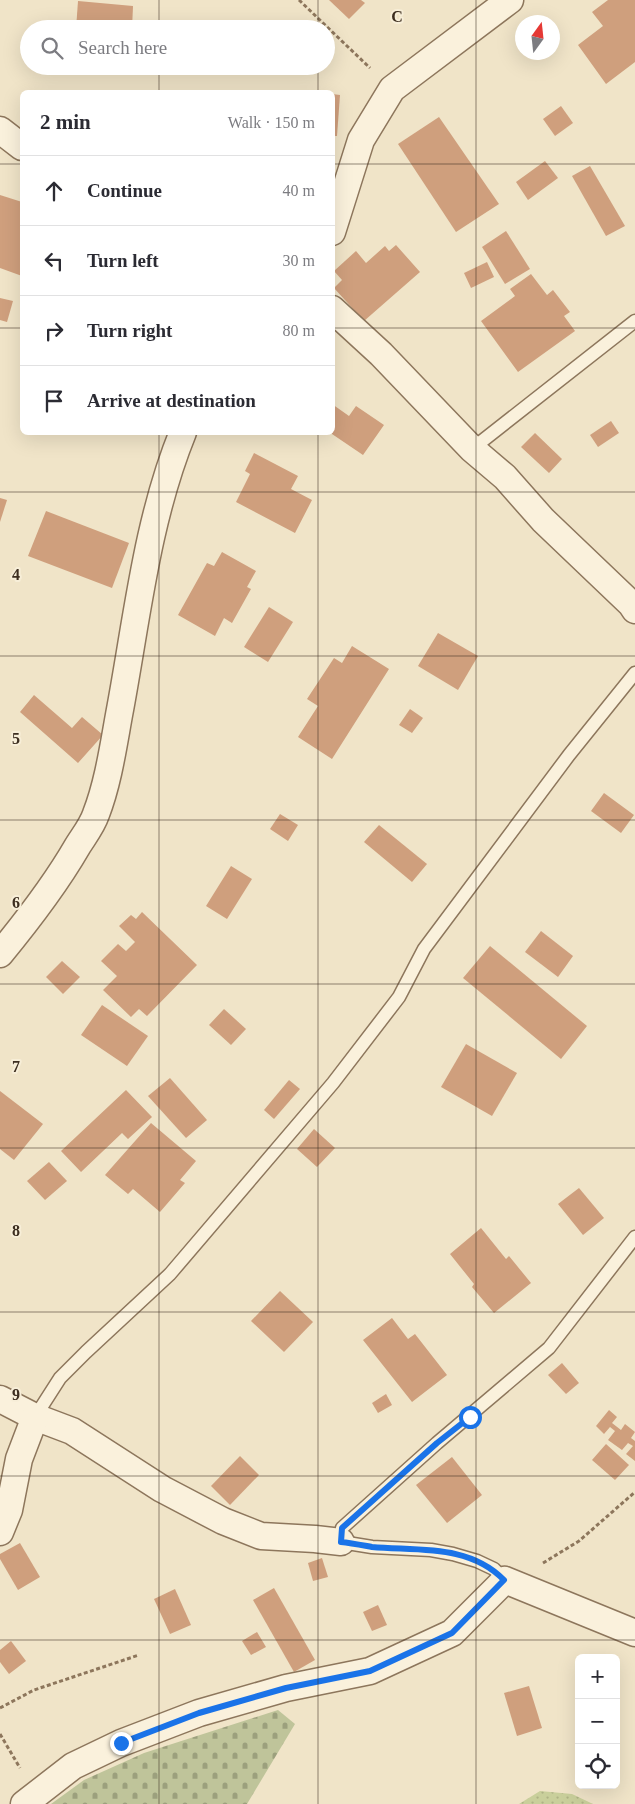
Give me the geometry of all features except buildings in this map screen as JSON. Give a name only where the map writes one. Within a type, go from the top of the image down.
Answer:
[{"type":"street","points":[[335,222],[361,140],[392,89],[510,0]]},
{"type":"street","points":[[0,130],[20,145]]},
{"type":"street","points":[[335,312],[381,354],[472,450],[505,477],[543,520],[635,610]]},
{"type":"street","points":[[0,954],[29,919],[61,875],[96,816],[111,758],[133,643],[142,579],[158,509],[183,435]]},
{"type":"street","points":[[0,1398],[35,1417],[72,1431],[162,1489],[224,1521],[261,1536],[341,1542]]},
{"type":"street","points":[[0,1532],[8,1510],[19,1459],[35,1417]]},
{"type":"street","points":[[29,1799],[74,1766],[121,1743],[199,1713],[286,1688],[370,1671],[452,1633],[504,1580],[635,1633]]},
{"type":"lane","points":[[472,450],[635,321]]},
{"type":"lane","points":[[35,1417],[60,1378],[170,1274],[333,1083],[398,997],[424,949],[569,755],[635,672]]},
{"type":"lane","points":[[504,1580],[494,1569],[453,1554],[431,1550],[341,1542],[342,1528],[437,1443],[549,1348],[635,1237]]},
{"type":"path","points":[[299,0],[320,20]]},
{"type":"path","points":[[335,34],[392,89]]},
{"type":"path","points":[[504,1580],[539,1566],[579,1541],[635,1492]]},
{"type":"path","points":[[0,1708],[34,1690],[139,1655]]},
{"type":"path","points":[[0,1734],[29,1799]]},
{"type":"green space","points":[[278,1710],[295,1724],[247,1804],[51,1804],[84,1780],[144,1753]]},
{"type":"green space","points":[[540,1791],[572,1794],[593,1804],[519,1804]]},
{"type":"route","points":[[121,1743],[199,1713],[286,1688],[370,1671],[452,1633],[504,1580],[494,1569],[477,1561],[431,1550],[341,1542],[342,1528],[437,1443],[470,1417]]}]
